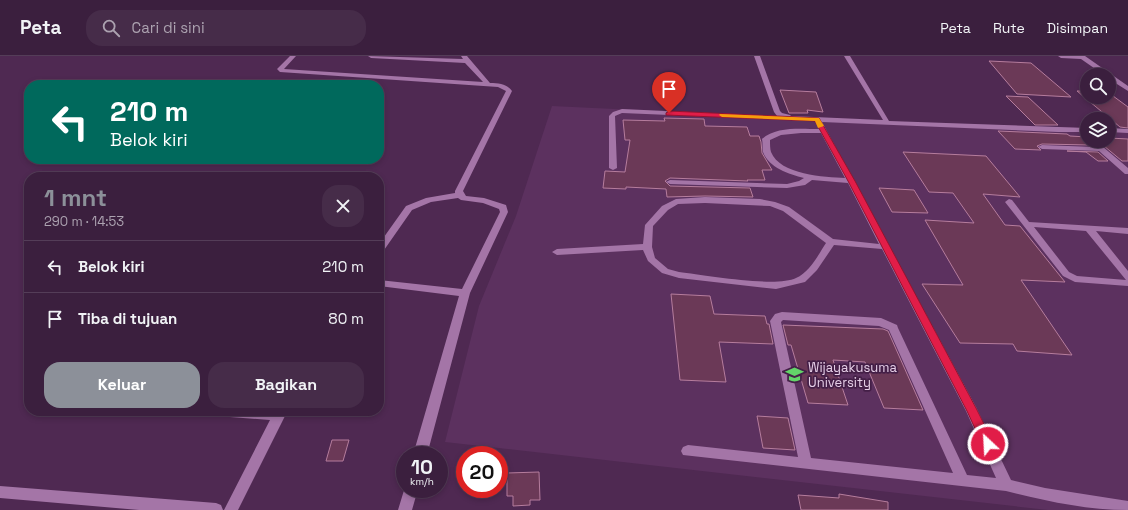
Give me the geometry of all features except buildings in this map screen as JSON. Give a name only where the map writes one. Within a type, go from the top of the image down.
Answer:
[{"type":"street","points":[[293,56],[280,69],[282,71],[488,84],[499,85],[507,88],[509,91],[464,179],[459,191],[460,195]]},
{"type":"street","points":[[371,56],[465,58],[488,84]]},
{"type":"street","points":[[757,56],[778,114],[1033,126],[1080,126]]},
{"type":"street","points":[[847,56],[886,120]]},
{"type":"street","points":[[1061,56],[1082,57],[1098,68]]},
{"type":"street","points":[[1116,81],[1128,89]]},
{"type":"street","points":[[613,168],[612,116],[615,113],[622,111],[1080,130]]},
{"type":"street","points":[[817,119],[972,411],[1006,485]]},
{"type":"street","points":[[1116,126],[1128,127]]},
{"type":"street","points":[[1116,130],[1128,131]]},
{"type":"street","points":[[823,131],[782,132],[772,135],[766,139],[768,154],[773,160],[791,173],[810,177],[851,181]]},
{"type":"street","points":[[1042,147],[1101,149],[1128,172]]},
{"type":"street","points":[[670,182],[787,186],[802,184],[810,177]]},
{"type":"street","points":[[384,244],[409,208],[429,200],[460,195],[464,198],[495,204],[502,207],[504,212],[465,292],[422,446]]},
{"type":"street","points":[[832,242],[814,268],[801,280],[776,286],[679,275],[665,271],[651,259],[647,247],[649,225],[665,208],[676,202],[705,200],[760,202],[786,208],[832,242],[886,247]]},
{"type":"street","points":[[1009,202],[1066,274],[1075,279],[1128,283]]},
{"type":"street","points":[[1026,224],[1128,231]]},
{"type":"street","points":[[1088,228],[1128,277]]},
{"type":"street","points":[[557,252],[647,247]]},
{"type":"street","points":[[384,284],[465,292]]},
{"type":"street","points":[[806,464],[775,321],[782,316],[881,322],[893,328],[963,481]]},
{"type":"street","points":[[230,510],[279,416]]},
{"type":"street","points":[[688,451],[1006,485],[1045,494],[1128,508]]},
{"type":"street","points":[[0,492],[216,510]]},
{"type":"street","points":[[405,510],[408,498]]},
{"type":"shaded area","name":"Wijayakusuma University","points":[[552,106],[844,120],[1080,128],[1080,148],[1116,148],[1116,129],[1128,130],[1128,510],[1048,510],[508,449],[508,446],[480,446],[445,442],[479,306],[516,216]]},
{"type":"slow traffic","points":[[722,115],[817,119],[820,126]]},
{"type":"place","name":"Wijayakusuma University","points":[[795,374]]},
{"type":"route","points":[[669,113],[817,119],[851,181],[988,444]]}]
